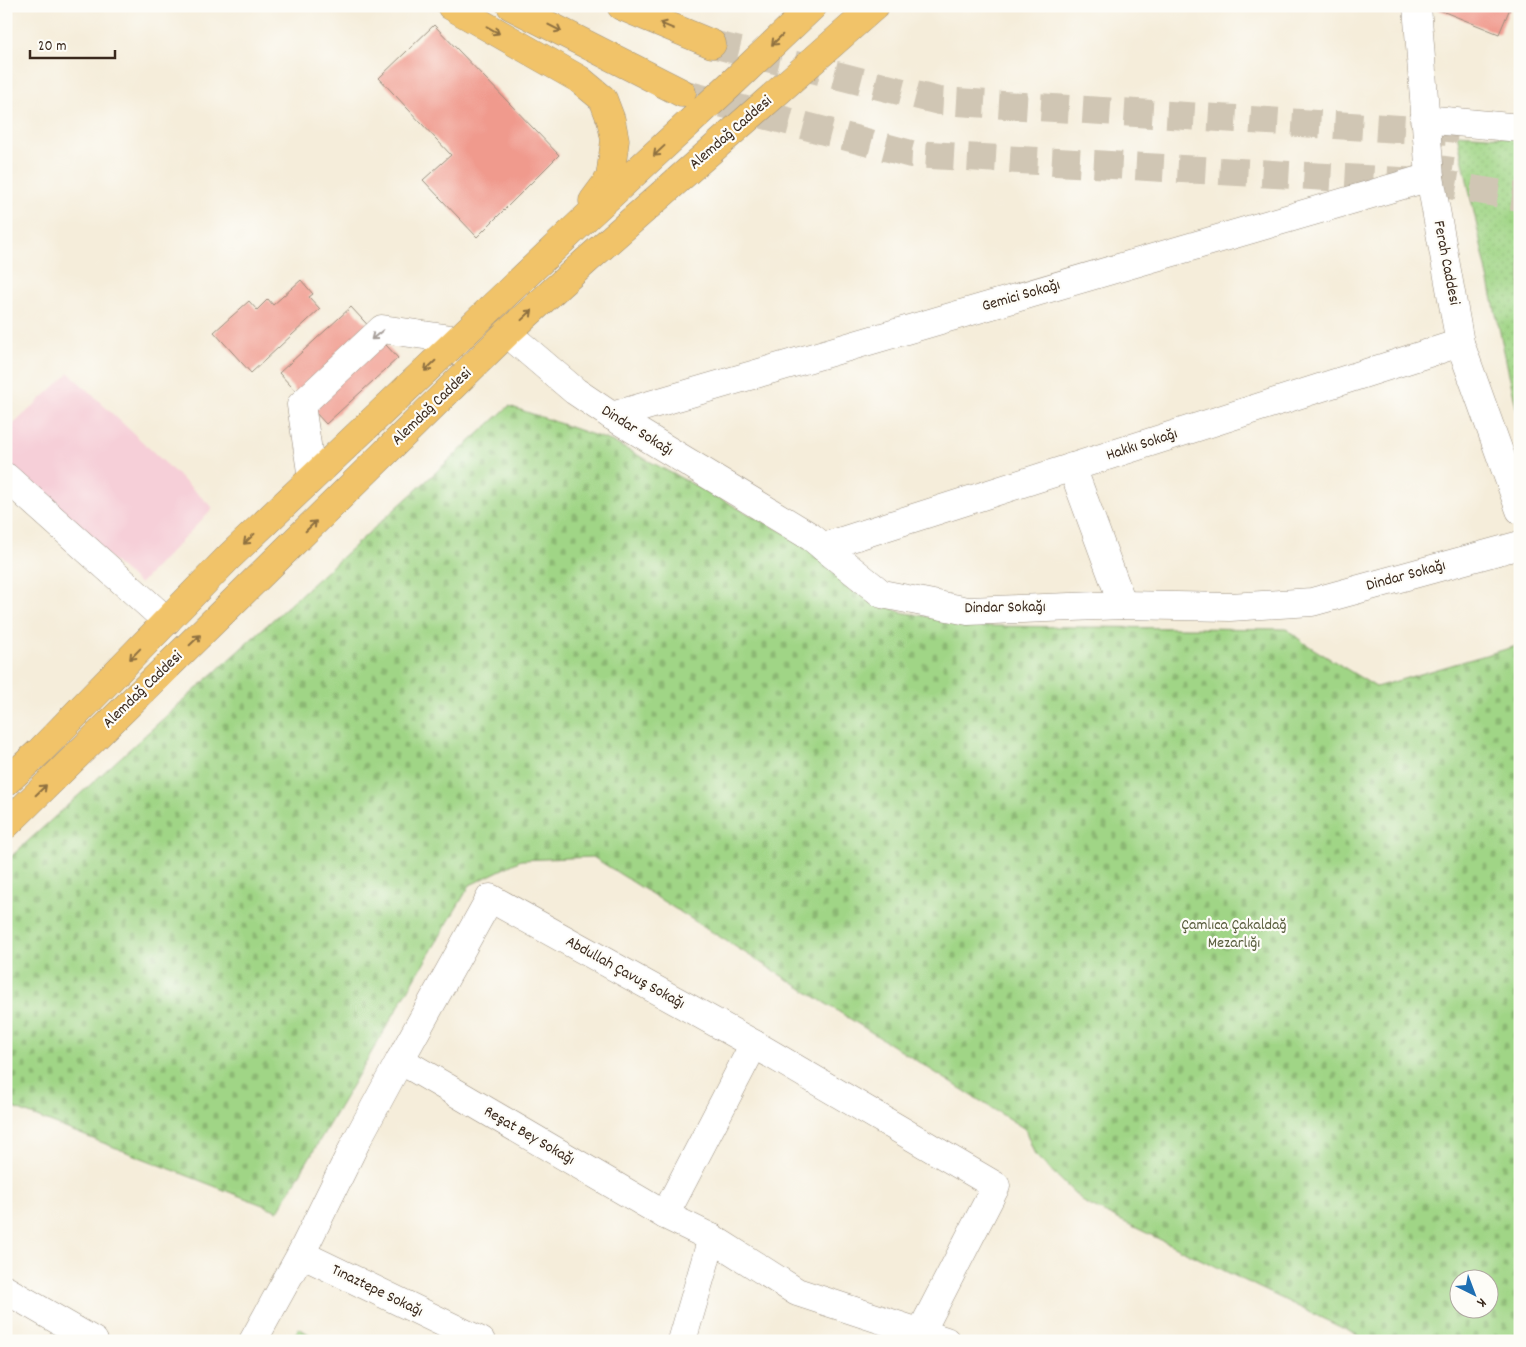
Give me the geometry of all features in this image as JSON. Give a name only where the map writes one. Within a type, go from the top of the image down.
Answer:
[{"type":"main road","points":[[451,6],[579,79],[603,98],[611,120],[615,140],[610,178],[567,236]]},
{"type":"main road","points":[[511,6],[682,93]]},
{"type":"main road","points":[[621,6],[712,44]]},
{"type":"main road","name":"Alemdağ Caddesi","points":[[6,782],[39,752],[229,557],[567,236],[813,6]]},
{"type":"main road","name":"Alemdağ Caddesi","points":[[6,824],[507,333],[592,255],[875,6]]},
{"type":"street","name":"Ferah Caddesi","points":[[1417,6],[1424,119],[1430,176],[1460,343],[1520,510]]},
{"type":"street","points":[[1424,119],[1520,128]]},
{"type":"street","name":"Gemici Sokağı","points":[[612,416],[1430,176]]},
{"type":"street","points":[[312,478],[301,405],[382,329],[458,340]]},
{"type":"street","name":"Dindar Sokağı","points":[[507,333],[575,391],[612,416],[811,537],[882,594],[968,611],[1123,605],[1230,606],[1312,602],[1520,546]]},
{"type":"street","name":"Hakkı Sokağı","points":[[823,547],[1460,343]]},
{"type":"street","points":[[1072,467],[1123,605]]},
{"type":"street","points":[[6,477],[168,621]]},
{"type":"street","name":"Abdullah Çavuş Sokağı","points":[[400,1060],[490,898],[754,1044]]},
{"type":"street","points":[[665,1215],[754,1044],[996,1186],[921,1332]]},
{"type":"street","points":[[252,1341],[301,1254],[358,1138],[400,1060]]},
{"type":"street","name":"Reşat Bey Sokağı","points":[[400,1060],[665,1215],[712,1238],[797,1292],[946,1341]]},
{"type":"street","points":[[682,1341],[712,1238]]},
{"type":"street","name":"Tınaztepe Sokağı","points":[[301,1254],[481,1341]]},
{"type":"street","points":[[6,1290],[94,1341]]},
{"type":"shaded area","points":[[69,373],[213,508],[140,584],[6,469],[6,431]]},
{"type":"green space","points":[[1457,134],[1520,138],[1520,411],[1517,411]]},
{"type":"green space","name":"Çamlıca Çakaldağ Mezarlığı","points":[[509,406],[611,441],[804,543],[851,590],[900,612],[983,626],[1287,629],[1304,643],[1376,687],[1520,645],[1520,1341],[1369,1341],[1085,1203],[1035,1155],[1025,1129],[593,857],[521,860],[470,885],[278,1211],[6,1105],[6,861]]},
{"type":"green space","points":[[299,1328],[320,1341],[291,1341]]},
{"type":"building","points":[[1438,6],[1511,6],[1499,34],[1437,9]]},
{"type":"building","points":[[434,25],[559,155],[477,237],[423,180],[451,155],[379,78]]},
{"type":"building","points":[[301,280],[313,294],[309,297],[320,309],[251,373],[214,332],[249,301],[257,310],[268,299],[273,305]]},
{"type":"building","points":[[351,307],[398,358],[326,424],[279,373]]},
{"type":"building","points":[[1330,1337],[1345,1341],[1313,1341],[1318,1338]]},
{"type":"tunnel","points":[[712,44],[939,101],[1449,132]]},
{"type":"tunnel","points":[[682,93],[911,154],[1437,183],[1520,197]]},
{"type":"tunnel","points":[[1437,183],[1444,132]]}]
